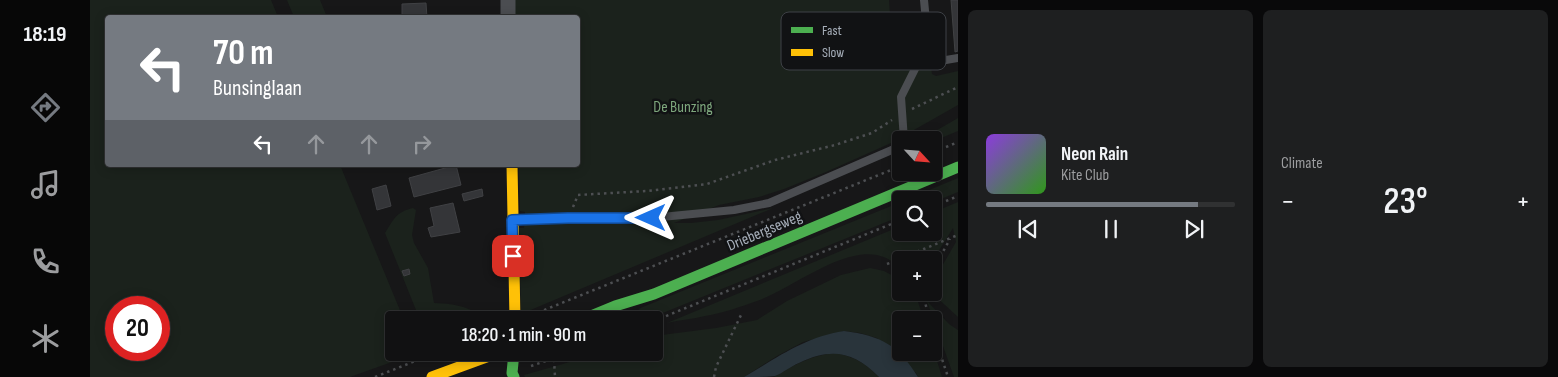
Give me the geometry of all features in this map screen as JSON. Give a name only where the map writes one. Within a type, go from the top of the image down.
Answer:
[{"type":"main road","points":[[512,167],[515,311]]},
{"type":"main road","name":"Driebergseweg","points":[[603,311],[654,294],[958,167]]},
{"type":"main road","points":[[432,377],[476,361]]},
{"type":"main road","points":[[513,361],[512,373],[514,377]]},
{"type":"street","points":[[508,0],[508,15]]},
{"type":"lane","points":[[903,131],[901,97],[914,70]]},
{"type":"lane","points":[[512,220],[651,218],[734,210],[769,203],[892,150]]},
{"type":"path","points":[[568,218],[578,195],[647,191],[707,184],[774,160],[835,145],[872,133],[902,114],[958,87]]},
{"type":"path","points":[[942,149],[958,142]]},
{"type":"path","name":"Driebergseweg","points":[[540,311],[892,170]]},
{"type":"path","points":[[942,203],[958,196]]},
{"type":"path","points":[[663,317],[892,224]]},
{"type":"path","points":[[887,264],[958,235]]},
{"type":"path","points":[[942,252],[950,237]]},
{"type":"path","points":[[714,377],[716,367],[741,315]]},
{"type":"path","points":[[942,359],[948,377]]},
{"type":"path","points":[[375,377],[415,361]]},
{"type":"path","points":[[554,361],[555,377]]},
{"type":"green space","points":[[90,0],[271,0],[277,15],[105,15],[105,167],[341,167],[400,311],[385,311],[385,361],[395,361],[350,377],[90,377]]},
{"type":"green space","points":[[287,0],[320,0],[326,15],[293,15]]},
{"type":"green space","name":"De Bunzing","points":[[514,0],[889,0],[890,12],[781,12],[781,70],[931,70],[932,74],[936,76],[958,71],[958,105],[912,131],[892,131],[892,142],[826,172],[784,189],[759,197],[719,205],[674,223],[718,220],[773,208],[528,311],[521,311],[519,228],[524,228],[525,212],[520,211],[519,167],[580,167],[580,15],[515,15]]},
{"type":"green space","points":[[958,118],[958,131],[942,138],[942,131],[936,131]]},
{"type":"green space","points":[[958,178],[958,192],[942,199],[942,191],[927,191]]},
{"type":"green space","points":[[958,202],[958,317],[941,301],[942,266],[956,242],[953,228],[939,251],[892,251],[892,261],[877,255],[863,254],[847,258],[832,263],[770,295],[738,308],[667,323],[892,230],[892,241],[942,241],[942,209]]},
{"type":"green space","points":[[892,206],[892,220],[663,313],[663,311],[642,311],[638,309]]},
{"type":"green space","points":[[413,208],[416,210],[412,235],[414,243],[428,268],[434,303],[450,304],[473,311],[416,311],[385,233],[393,220]]},
{"type":"green space","points":[[870,268],[884,271],[892,275],[892,301],[918,301],[921,311],[892,311],[892,351],[877,338],[844,331],[803,342],[744,377],[525,377],[524,375],[573,361],[663,361],[663,335],[716,328],[757,320],[787,301],[841,275]]},
{"type":"green space","points":[[927,301],[937,311],[931,311]]},
{"type":"green space","points":[[942,317],[958,330],[958,377],[954,377],[942,343]]},
{"type":"green space","points":[[837,353],[860,362],[879,377],[774,377],[804,361],[820,355]]},
{"type":"green space","points":[[903,361],[937,361],[942,377],[918,377]]},
{"type":"shaded area","points":[[844,331],[879,339],[892,347],[892,361],[907,361],[918,377],[879,377],[861,362],[851,357],[832,354],[811,358],[775,376],[744,377],[804,343]]},
{"type":"building","points":[[951,0],[958,0],[958,51],[955,52]]},
{"type":"building","points":[[426,3],[427,15],[402,15],[402,4]]},
{"type":"building","points":[[449,167],[456,167],[461,185],[414,197],[409,178]]},
{"type":"building","points":[[386,185],[391,206],[377,210],[372,189]]},
{"type":"building","points":[[482,189],[483,196],[464,201],[462,194]]},
{"type":"building","points":[[453,203],[460,232],[431,237],[428,228],[434,226],[430,208]]},
{"type":"building","points":[[409,269],[410,274],[404,276],[402,271]]},
{"type":"traffic: fast","points":[[603,311],[654,294],[958,167]]},
{"type":"traffic: fast","points":[[513,361],[512,373],[514,377]]},
{"type":"traffic: slow","points":[[512,167],[515,311]]},
{"type":"traffic: slow","points":[[432,377],[476,361]]},
{"type":"route","points":[[513,256],[512,220],[651,218]]}]
